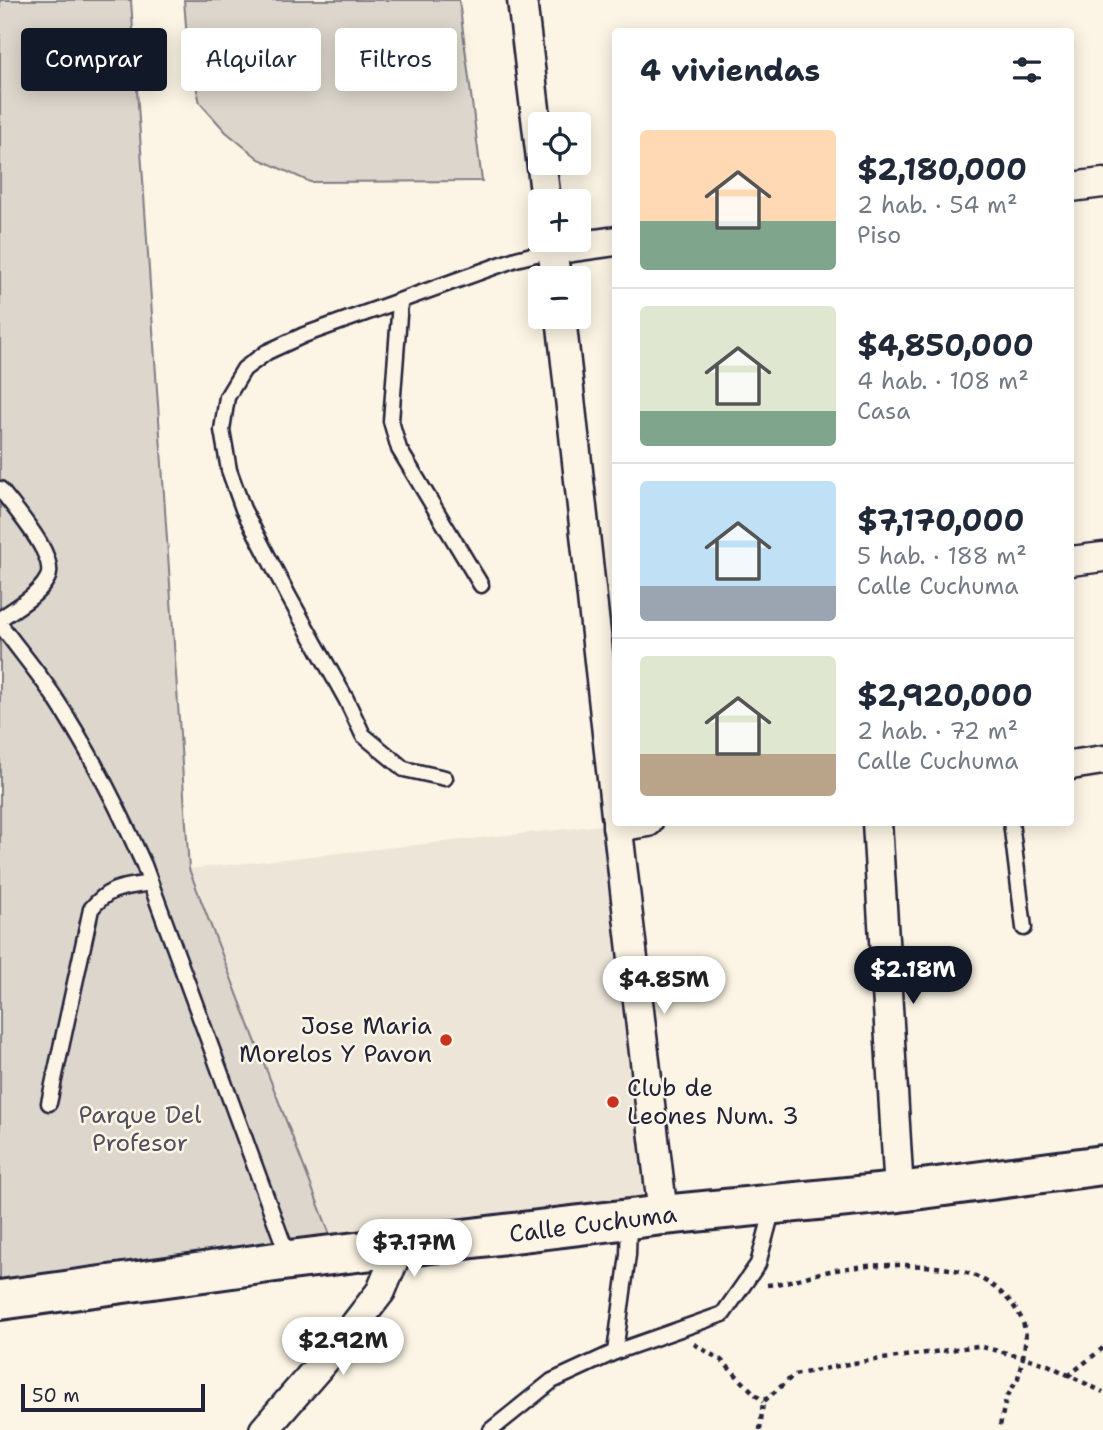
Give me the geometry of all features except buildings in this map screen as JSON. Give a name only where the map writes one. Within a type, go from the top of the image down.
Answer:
[{"type":"street","points":[[522,0],[545,189]]},
{"type":"street","points":[[1074,187],[1103,183]]},
{"type":"street","points":[[591,243],[612,241]]},
{"type":"street","points":[[563,329],[605,624],[612,739]]},
{"type":"street","points":[[1074,561],[1103,557]]},
{"type":"street","points":[[1074,765],[1103,760]]},
{"type":"street","points":[[617,826],[646,1218]]},
{"type":"street","points":[[877,826],[899,1192]]},
{"type":"street","name":"Calle Cuchuma","points":[[0,1300],[290,1260],[646,1218],[899,1192],[1103,1165]]},
{"type":"street","points":[[264,1430],[381,1292],[399,1248]]},
{"type":"lane","points":[[445,778],[404,769],[363,735],[346,698],[243,509],[229,470],[222,430],[227,397],[244,369],[267,352],[304,335],[534,252]]},
{"type":"lane","points":[[400,302],[391,421],[398,449],[481,585]]},
{"type":"lane","points":[[0,489],[44,550],[50,573],[38,589],[0,621],[54,696],[116,803],[150,883],[290,1260]]},
{"type":"lane","points":[[1011,826],[1024,928]]},
{"type":"lane","points":[[49,1103],[91,909],[102,895],[116,889],[150,883]]},
{"type":"lane","points":[[491,1430],[552,1381],[615,1352],[723,1314],[758,1264],[774,1205]]},
{"type":"lane","points":[[615,1352],[628,1255],[646,1218]]},
{"type":"path","points":[[740,1289],[788,1283],[831,1270],[890,1264],[971,1274],[995,1288],[1015,1307],[1025,1330],[1018,1378],[1006,1399],[999,1430]]},
{"type":"path","points":[[665,1334],[697,1345],[721,1360],[763,1402]]},
{"type":"path","points":[[760,1430],[763,1402],[794,1375],[853,1363],[978,1346],[1023,1357],[1103,1392]]},
{"type":"path","points":[[1068,1376],[1103,1348]]},
{"type":"shaded area","name":"Jose Maria Morelos Y Pavon","points":[[612,824],[658,1212],[334,1245],[189,869]]},
{"type":"green space","name":"Parque Del Profesor","points":[[0,0],[131,0],[133,28],[21,28],[21,91],[137,91],[189,869],[334,1245],[0,1289]]},
{"type":"green space","points":[[184,0],[459,0],[482,181],[310,182],[259,159],[226,132],[200,103],[197,91],[321,91],[321,28],[186,28]]},
{"type":"place","name":"Jose Maria Morelos Y Pavon","points":[[446,1040]]},
{"type":"place","name":"Club de Leones Num. 3","points":[[613,1102]]}]
